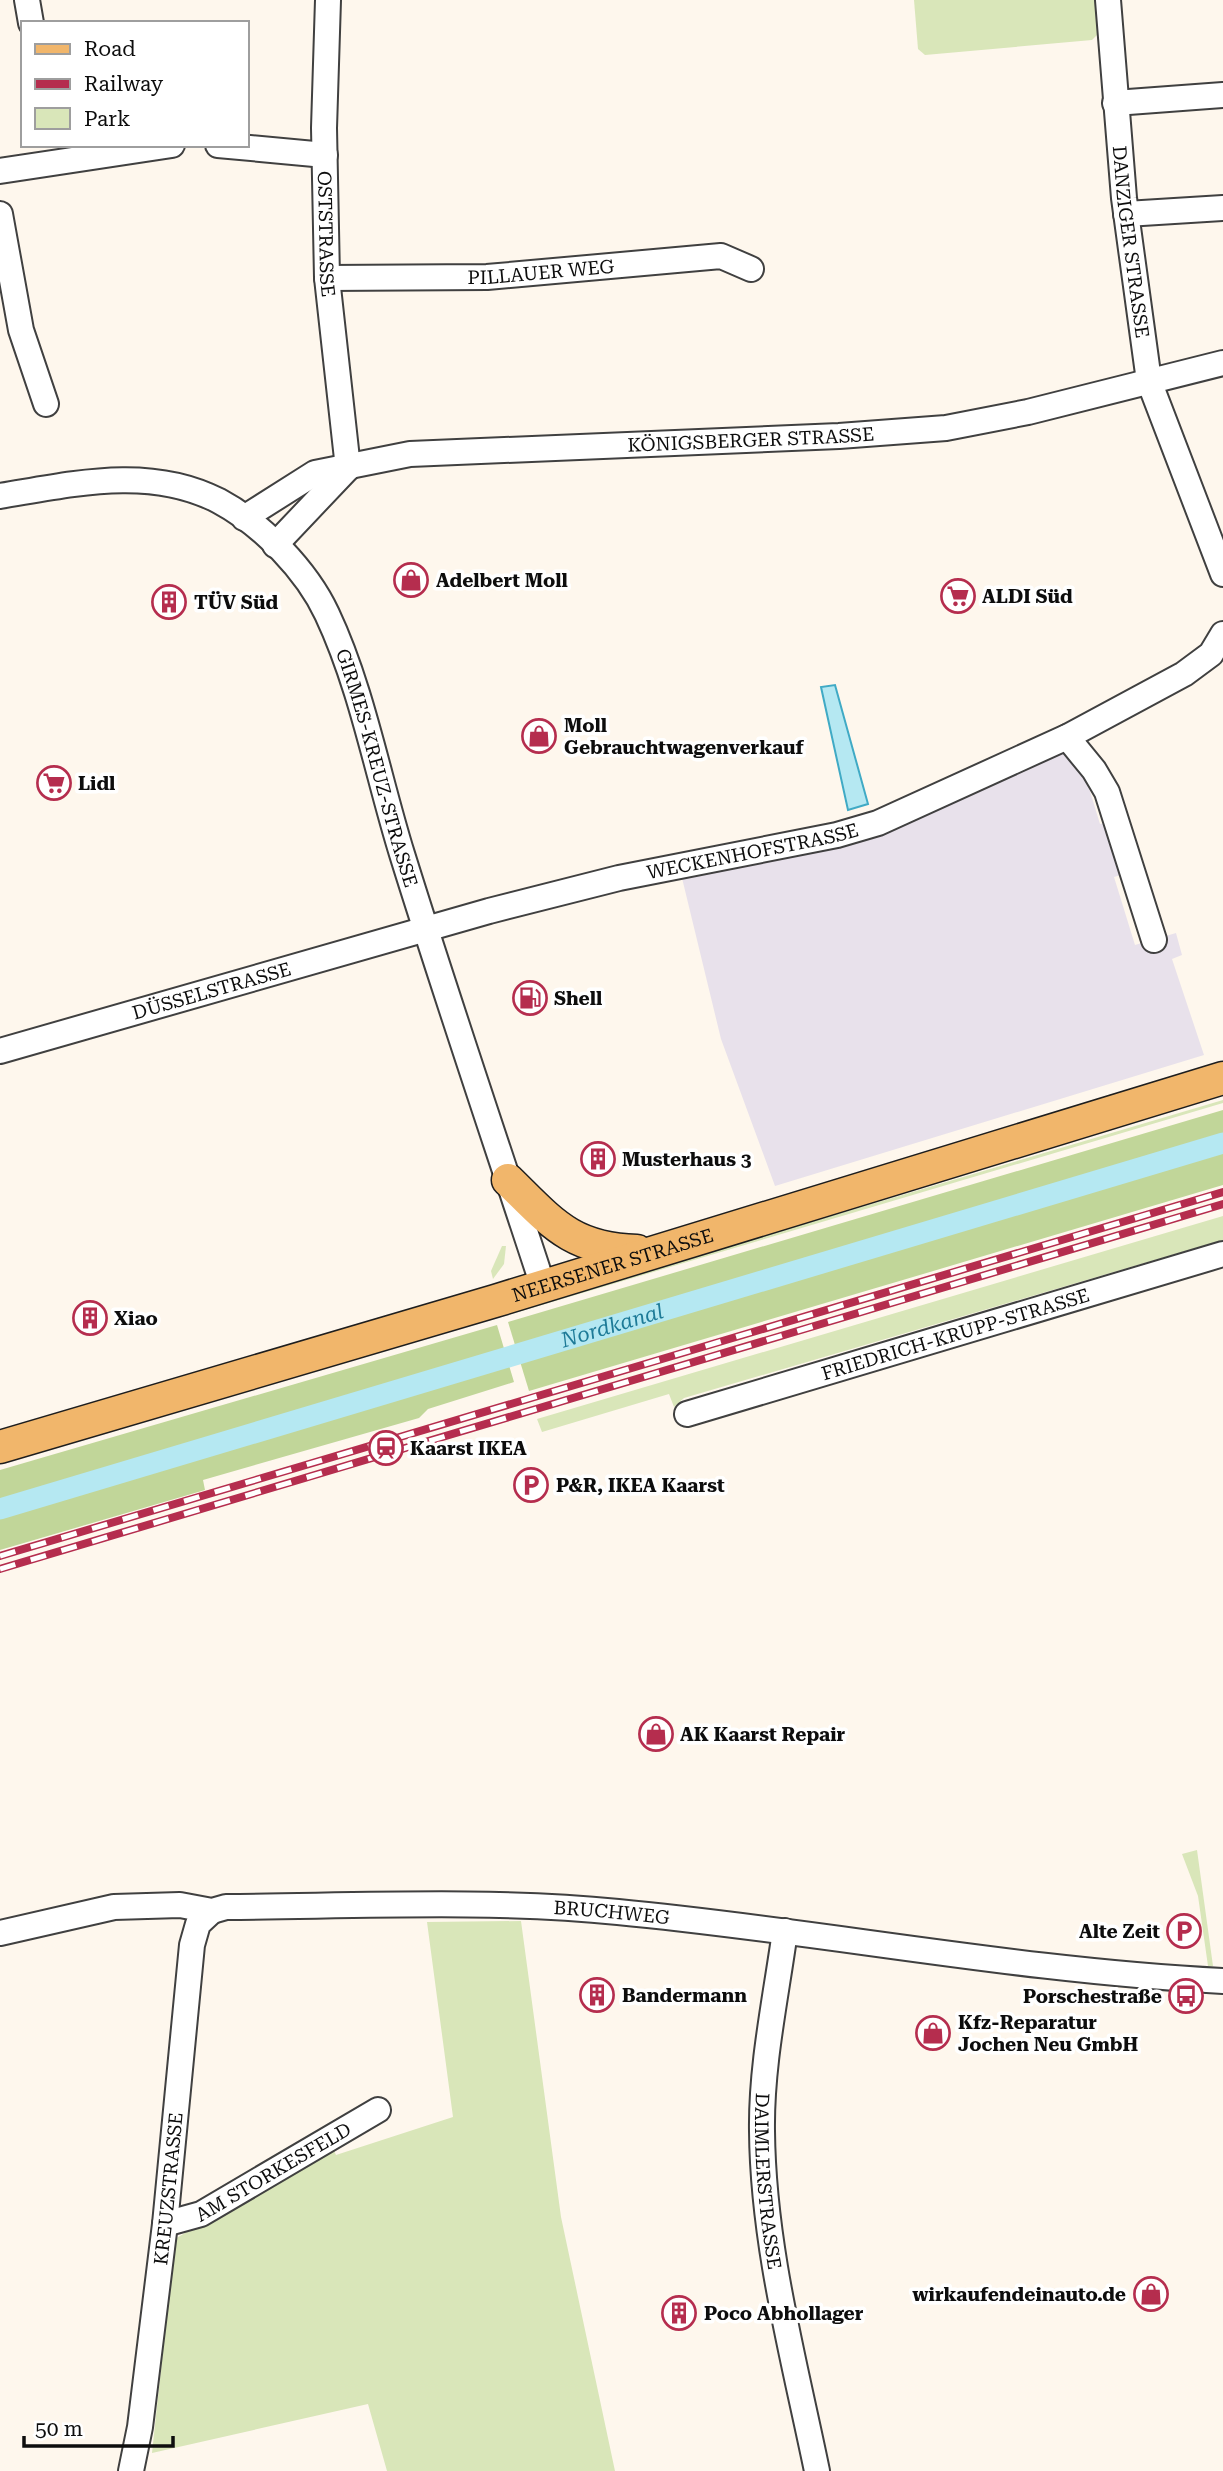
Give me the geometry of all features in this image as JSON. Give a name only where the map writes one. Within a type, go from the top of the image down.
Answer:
[{"type":"main road","name":"NEERSENER STRASSE","points":[[0,1447],[543,1286],[1223,1078]]},
{"type":"main road","points":[[508,1180],[571,1237],[590,1246],[656,1251]]},
{"type":"street","points":[[27,0],[30,21]]},
{"type":"street","name":"OSTSTRASSE","points":[[328,0],[325,155],[327,278],[348,468]]},
{"type":"street","name":"DANZIGER STRASSE","points":[[1108,0],[1126,214],[1149,381]]},
{"type":"street","points":[[1115,103],[1223,95]]},
{"type":"street","points":[[0,171],[44,154],[144,147]]},
{"type":"street","points":[[239,147],[325,155]]},
{"type":"street","points":[[1126,214],[1223,208]]},
{"type":"street","points":[[0,214],[21,330],[46,404]]},
{"type":"street","name":"PILLAUER WEG","points":[[327,278],[487,277],[721,256],[751,269]]},
{"type":"street","name":"KÖNIGSBERGER STRASSE","points":[[244,518],[316,473],[379,460],[442,451],[921,431],[1015,415],[1223,363]]},
{"type":"street","points":[[1149,381],[1223,574]]},
{"type":"street","points":[[275,545],[348,468]]},
{"type":"street","name":"GIRMES-KREUZ-STRASSE","points":[[0,496],[107,480],[143,480],[190,488],[221,502],[244,518],[275,545],[318,598],[335,635],[425,928],[543,1286]]},
{"type":"street","name":"WECKENHOFSTRASSE","points":[[425,928],[619,878],[857,830],[922,805],[1067,737],[1196,667],[1211,654],[1223,634]]},
{"type":"street","points":[[1067,737],[1094,770],[1107,792],[1154,940]]},
{"type":"street","name":"DÜSSELSTRASSE","points":[[0,1051],[425,928]]},
{"type":"street","name":"FRIEDRICH-KRUPP-STRASSE","points":[[687,1414],[1223,1254]]},
{"type":"street","name":"BRUCHWEG","points":[[0,1933],[114,1907],[180,1905],[212,1911],[226,1907],[508,1906],[614,1911],[785,1931],[1084,1972],[1223,1981]]},
{"type":"street","name":"KREUZSTRASSE","points":[[131,2471],[140,2427],[165,2224],[192,1945],[198,1924],[212,1911]]},
{"type":"street","name":"DAIMLERSTRASSE","points":[[785,1931],[763,2098],[763,2164],[774,2262],[817,2471]]},
{"type":"street","name":"AM STORKESFELD","points":[[165,2224],[201,2214],[378,2110]]},
{"type":"shaded area","points":[[1065,751],[1082,765],[1100,824],[1109,823],[1124,874],[1114,877],[1135,945],[1176,933],[1182,955],[1172,959],[1204,1055],[775,1186],[721,1039],[682,878],[842,846],[885,833]]},
{"type":"green space","points":[[914,0],[1095,0],[1098,34],[1092,40],[925,55],[918,49]]},
{"type":"green space","points":[[1223,1100],[1223,1103],[505,1316],[504,1313]]},
{"type":"green space","points":[[1223,1110],[1223,1185],[529,1391],[508,1322]]},
{"type":"green space","points":[[1223,1216],[1223,1240],[684,1398],[674,1407],[669,1394],[542,1432],[537,1419]]},
{"type":"green space","points":[[502,1246],[506,1246],[504,1264],[493,1279],[491,1271]]},
{"type":"green space","points":[[497,1325],[514,1382],[428,1409],[419,1418],[203,1480],[205,1490],[0,1550],[0,1470]]},
{"type":"green space","points":[[1197,1850],[1213,1966],[1208,1966],[1198,1896],[1182,1854]]},
{"type":"green space","points":[[521,1921],[561,2217],[615,2471],[387,2471],[368,2404],[152,2453],[175,2239],[331,2144],[336,2155],[453,2117],[427,1922]]},
{"type":"water","points":[[835,685],[868,804],[848,810],[821,687]]},
{"type":"waterway","name":"Nordkanal","points":[[0,1509],[1223,1143]]},
{"type":"railway","points":[[0,1556],[1223,1192]]},
{"type":"railway","points":[[0,1569],[1223,1204]]},
{"type":"place","name":"Adelbert Moll","points":[[411,580]]},
{"type":"place","name":"ALDI Süd","points":[[958,596]]},
{"type":"place","name":"TÜV Süd","points":[[169,602]]},
{"type":"place","name":"Moll Gebrauchtwagenverkauf","points":[[539,736]]},
{"type":"place","name":"Lidl","points":[[54,783]]},
{"type":"place","name":"Shell","points":[[530,998]]},
{"type":"place","name":"Musterhaus 3","points":[[598,1159]]},
{"type":"place","name":"Xiao","points":[[90,1318]]},
{"type":"place","name":"Kaarst IKEA","points":[[386,1448]]},
{"type":"place","name":"P&R, IKEA Kaarst","points":[[531,1485]]},
{"type":"place","name":"AK Kaarst Repair","points":[[656,1734]]},
{"type":"place","name":"Alte Zeit","points":[[1184,1931]]},
{"type":"place","name":"Bandermann","points":[[597,1995]]},
{"type":"place","name":"Porschestraße","points":[[1186,1996]]},
{"type":"place","name":"Kfz-Reparatur Jochen Neu GmbH","points":[[933,2033]]},
{"type":"place","name":"wirkaufendeinauto.de","points":[[1151,2294]]},
{"type":"place","name":"Poco Abhollager","points":[[679,2313]]}]
